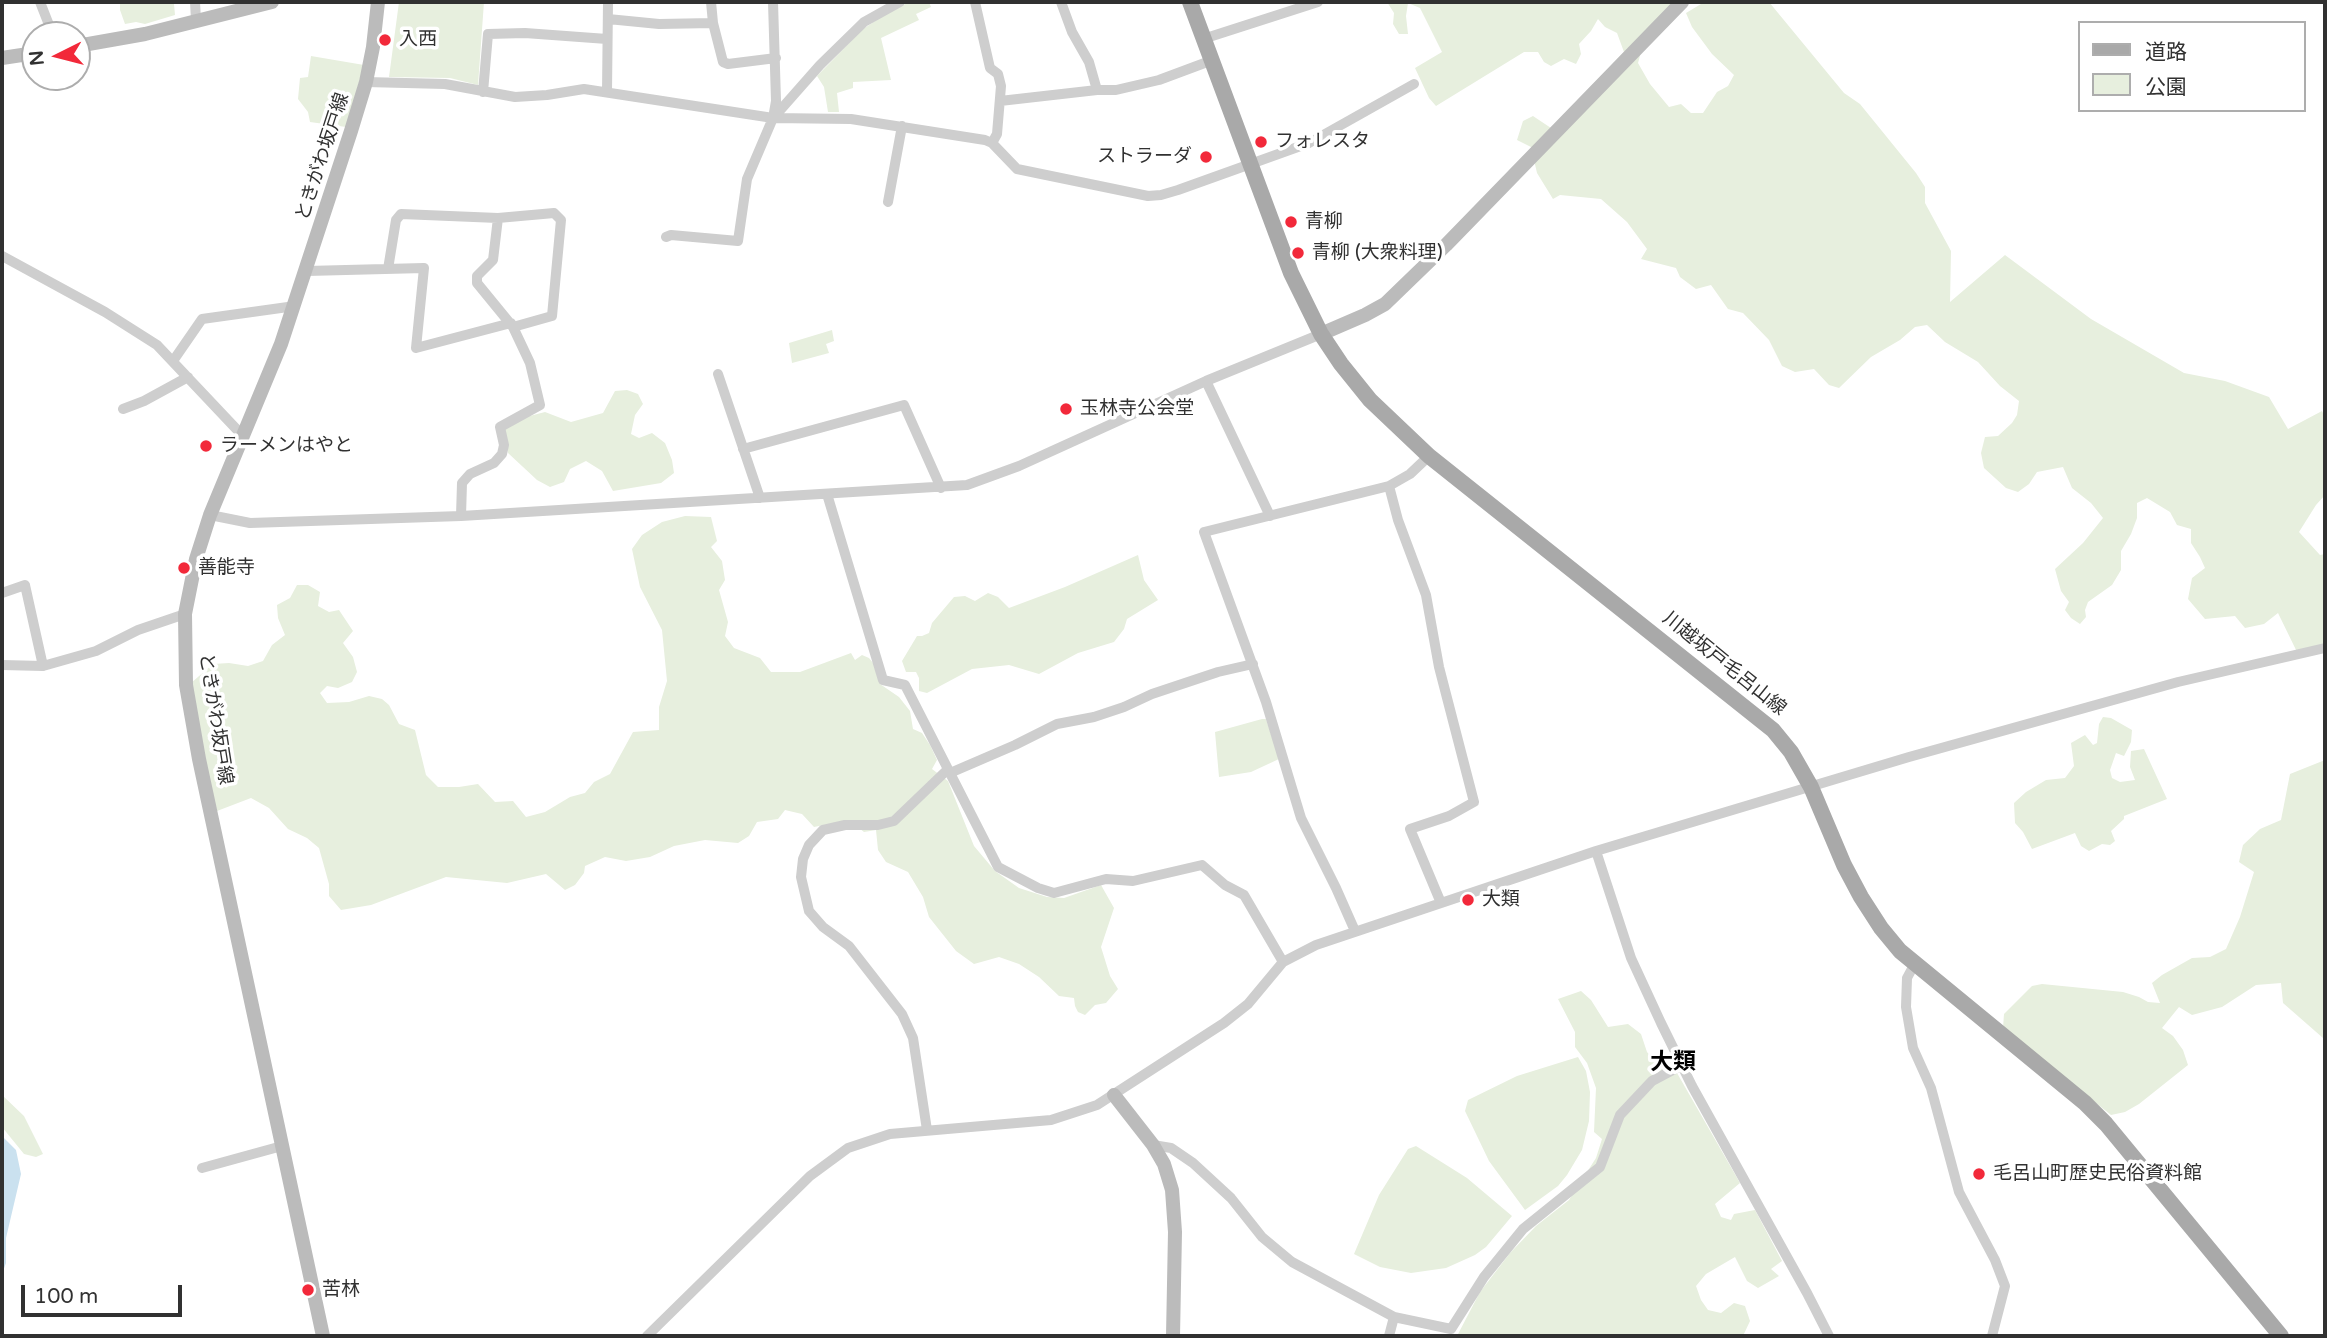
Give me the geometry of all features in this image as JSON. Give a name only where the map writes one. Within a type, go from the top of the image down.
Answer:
[{"type":"main road","points":[[91,44],[145,34],[272,2]]},
{"type":"main road","name":"ときがわ坂戸線","points":[[323,1336],[193,726],[184,662],[185,614],[196,559],[209,514],[307,271],[366,82],[373,47],[377,2]]},
{"type":"main road","name":"川越坂戸毛呂山線","points":[[1190,2],[1291,273],[1321,334],[1370,400],[1429,456],[1758,716],[1781,739],[1811,787],[1844,864],[1881,928],[1914,965],[2099,1117],[2281,1336]]},
{"type":"main road","points":[[1321,334],[1385,304],[1682,2]]},
{"type":"main road","points":[[2,58],[21,55]]},
{"type":"main road","points":[[1114,1095],[1153,1145],[1164,1164],[1172,1190],[1173,1336]]},
{"type":"street","points":[[40,2],[47,21]]},
{"type":"street","points":[[195,2],[196,20]]},
{"type":"street","points":[[607,92],[608,2]]},
{"type":"street","points":[[710,2],[723,62],[728,64],[776,58]]},
{"type":"street","points":[[666,237],[671,235],[738,241],[747,179],[773,118],[776,101],[773,2]]},
{"type":"street","points":[[773,118],[820,65],[864,22],[900,2]]},
{"type":"street","points":[[975,2],[990,68],[998,74],[1001,86],[996,134],[992,143]]},
{"type":"street","points":[[1060,2],[1072,32],[1085,52],[1097,90]]},
{"type":"street","points":[[1203,39],[1318,2]]},
{"type":"street","points":[[608,19],[659,24],[713,23]]},
{"type":"street","points":[[483,92],[488,34],[525,33],[607,39]]},
{"type":"street","points":[[1000,101],[1116,90],[1159,80],[1210,61]]},
{"type":"street","points":[[366,82],[445,84],[515,97],[584,89],[773,118],[851,119],[902,126],[992,143],[1017,169],[1148,195],[1161,195],[1178,190],[1321,138],[1414,84]]},
{"type":"street","points":[[888,202],[902,126]]},
{"type":"street","points":[[307,271],[388,269],[424,268],[416,348],[552,316],[561,220],[554,213],[498,219],[401,214],[396,220],[388,269]]},
{"type":"street","points":[[461,516],[462,483],[470,474],[494,463],[502,454],[504,445],[500,428],[540,405],[530,363],[512,325],[480,289],[476,279],[493,260],[498,219]]},
{"type":"street","points":[[2,256],[157,345],[242,435]]},
{"type":"street","points":[[173,361],[202,319],[295,306]]},
{"type":"street","points":[[209,514],[250,523],[461,516],[941,488],[983,481],[1206,381],[1321,334]]},
{"type":"street","points":[[718,374],[760,498]]},
{"type":"street","points":[[123,409],[188,377]]},
{"type":"street","points":[[1206,381],[1270,516]]},
{"type":"street","points":[[743,449],[904,405],[941,488]]},
{"type":"street","points":[[1355,931],[1301,818],[1253,664],[1204,533],[1389,486],[1410,474],[1429,456]]},
{"type":"street","points":[[1389,486],[1398,520],[1426,595],[1439,667],[1474,802],[1449,816],[1410,830],[1441,903]]},
{"type":"street","points":[[827,494],[883,680],[905,685],[998,867],[1038,888],[1054,893],[1106,879],[1133,881],[1202,865],[1225,885],[1244,895],[1283,962]]},
{"type":"street","points":[[2,593],[25,585],[43,666]]},
{"type":"street","points":[[2,665],[43,666],[96,652],[138,629],[185,614]]},
{"type":"street","points":[[647,1336],[800,1186],[848,1148],[879,1136],[1061,1118],[1097,1105],[1241,1011],[1283,962],[1307,949],[1595,851],[1909,757],[2178,681],[2325,648]]},
{"type":"street","points":[[927,1130],[913,1038],[902,1014],[849,946],[823,927],[809,911],[801,877],[803,859],[809,845],[823,830],[845,825],[878,825],[894,821],[945,772],[950,773],[1057,724],[1094,717],[1217,672],[1253,664]]},
{"type":"street","points":[[1595,851],[1631,958],[1682,1065],[1829,1336]]},
{"type":"street","points":[[1914,965],[1907,978],[1906,1007],[1913,1048],[1931,1088],[1959,1192],[1995,1260],[2005,1286],[1992,1336]]},
{"type":"street","points":[[1153,1145],[1171,1148],[1214,1181],[1262,1237],[1292,1262],[1394,1317],[1451,1329],[1484,1277],[1523,1229],[1601,1167],[1620,1115],[1651,1081],[1682,1065]]},
{"type":"street","points":[[202,1168],[282,1146]]},
{"type":"street","points":[[1389,1336],[1394,1317]]},
{"type":"green space","points":[[120,2],[167,2],[174,4],[175,15],[145,24],[125,24]]},
{"type":"green space","points":[[399,2],[484,2],[478,85],[450,78],[389,77]]},
{"type":"green space","points":[[910,2],[929,2],[931,7],[916,14],[919,20],[881,38],[891,80],[853,82],[853,88],[837,93],[839,112],[828,112],[824,87],[817,76],[863,29]]},
{"type":"green space","points":[[1387,2],[1674,3],[1641,52],[1638,63],[1650,84],[1669,107],[1681,104],[1691,113],[1703,113],[1717,92],[1728,86],[1734,75],[1712,54],[1692,27],[1686,13],[1701,4],[1714,2],[1769,2],[1844,93],[1860,104],[1925,187],[1925,203],[1951,251],[1950,302],[2005,255],[2091,319],[2184,373],[2225,381],[2269,397],[2288,429],[2322,411],[2325,417],[2325,495],[2299,532],[2320,555],[2325,554],[2325,644],[2297,652],[2278,613],[2264,624],[2245,628],[2235,616],[2205,619],[2188,599],[2192,578],[2205,568],[2191,543],[2191,529],[2177,525],[2170,512],[2147,498],[2137,503],[2137,518],[2121,551],[2121,570],[2112,585],[2088,602],[2086,617],[2080,624],[2071,618],[2065,610],[2069,602],[2061,591],[2055,569],[2083,543],[2103,518],[2091,503],[2072,488],[2063,467],[2037,472],[2029,484],[2018,492],[2006,488],[1984,468],[1981,453],[1985,437],[1998,436],[2012,423],[2017,415],[2019,401],[2000,386],[1978,362],[1945,342],[1927,325],[1915,327],[1900,340],[1871,357],[1839,388],[1829,385],[1814,369],[1795,372],[1782,366],[1769,340],[1743,313],[1728,309],[1711,285],[1696,289],[1680,277],[1676,268],[1641,259],[1647,249],[1627,222],[1601,199],[1560,195],[1553,199],[1537,173],[1531,147],[1517,140],[1523,121],[1533,116],[1551,128],[1624,52],[1617,33],[1605,27],[1598,19],[1579,44],[1581,54],[1576,64],[1564,59],[1551,66],[1544,62],[1538,52],[1524,52],[1436,106],[1429,98],[1415,68],[1442,52],[1420,8],[1408,3],[1408,34],[1399,34],[1393,24],[1394,13]]},
{"type":"green space","points":[[311,56],[364,65],[346,127],[310,122],[308,112],[298,99],[300,78],[308,77]]},
{"type":"green space","points":[[832,330],[834,341],[826,344],[829,353],[792,363],[789,343]]},
{"type":"green space","points":[[627,390],[638,394],[643,404],[635,415],[631,434],[639,438],[652,433],[665,443],[672,460],[674,473],[661,483],[613,491],[602,471],[586,461],[570,469],[564,482],[550,487],[537,480],[508,453],[505,429],[522,418],[545,412],[571,422],[603,413],[615,391]]},
{"type":"green space","points":[[685,516],[711,517],[717,541],[711,547],[722,561],[725,580],[719,590],[728,622],[725,636],[734,648],[760,658],[771,672],[800,672],[851,653],[855,660],[862,655],[869,658],[878,669],[880,684],[899,697],[910,711],[913,729],[922,733],[937,760],[932,769],[948,781],[974,846],[995,871],[1019,888],[1047,897],[1064,898],[1101,885],[1114,908],[1101,947],[1110,976],[1118,989],[1106,1003],[1095,1005],[1085,1015],[1078,1012],[1074,998],[1059,996],[1039,977],[1019,964],[999,957],[974,964],[956,951],[929,917],[923,897],[908,872],[886,862],[878,850],[876,830],[864,832],[849,820],[814,827],[802,814],[785,810],[778,819],[757,822],[749,836],[738,843],[705,840],[674,846],[650,857],[626,861],[605,857],[585,866],[584,873],[575,885],[565,890],[546,874],[507,883],[446,877],[371,905],[341,910],[329,896],[329,884],[319,848],[307,838],[288,829],[269,808],[251,798],[217,811],[191,683],[213,664],[248,666],[263,661],[272,645],[285,635],[278,618],[277,605],[290,598],[297,585],[308,585],[320,592],[318,606],[329,612],[339,610],[353,631],[343,643],[353,657],[357,672],[352,682],[338,688],[327,686],[320,693],[327,703],[349,702],[369,696],[382,699],[389,705],[399,724],[415,730],[426,775],[438,787],[478,784],[495,802],[513,801],[526,817],[545,812],[570,797],[585,793],[594,782],[610,774],[633,732],[659,730],[659,707],[667,681],[662,630],[640,587],[632,549],[642,535],[662,522]]},
{"type":"green space","points":[[1138,555],[1144,580],[1158,600],[1127,619],[1124,629],[1114,642],[1078,653],[1039,674],[1009,665],[972,669],[927,693],[919,691],[916,672],[906,672],[902,661],[917,636],[929,633],[932,623],[954,597],[965,596],[975,601],[988,593],[998,597],[1009,608]]},
{"type":"green space","points":[[2103,717],[2111,718],[2132,730],[2131,742],[2124,756],[2116,753],[2110,770],[2112,778],[2120,782],[2135,780],[2130,767],[2131,751],[2144,749],[2167,799],[2124,816],[2111,831],[2115,841],[2110,845],[2102,844],[2089,851],[2081,846],[2075,833],[2032,849],[2015,823],[2014,803],[2046,780],[2065,778],[2074,766],[2071,743],[2085,735],[2093,745],[2097,743],[2099,724]]},
{"type":"green space","points":[[1266,719],[1279,759],[1251,772],[1219,777],[1215,732]]},
{"type":"green space","points":[[2325,760],[2325,1037],[2283,1003],[2281,983],[2256,985],[2222,1007],[2192,1015],[2179,1007],[2162,1028],[2173,1036],[2183,1050],[2188,1065],[2139,1104],[2125,1112],[2111,1115],[2003,1028],[2004,1014],[2032,986],[2042,984],[2123,992],[2148,1002],[2160,1003],[2152,983],[2192,958],[2210,957],[2226,949],[2240,917],[2254,872],[2239,862],[2243,845],[2260,829],[2281,820],[2290,774]]},
{"type":"green space","points":[[1581,991],[1591,1000],[1608,1027],[1628,1024],[1641,1034],[1647,1052],[1656,1063],[1669,1059],[1740,1183],[1715,1204],[1721,1217],[1731,1220],[1734,1214],[1755,1210],[1782,1261],[1771,1269],[1779,1276],[1758,1288],[1747,1281],[1735,1257],[1706,1274],[1696,1286],[1708,1310],[1721,1313],[1734,1303],[1745,1306],[1750,1321],[1743,1336],[1457,1336],[1480,1292],[1510,1253],[1536,1226],[1569,1200],[1596,1158],[1602,1139],[1594,1132],[1596,1088],[1587,1063],[1575,1047],[1575,1032],[1558,999]]},
{"type":"green space","points":[[1578,1057],[1586,1071],[1590,1092],[1589,1121],[1582,1150],[1558,1186],[1525,1210],[1489,1161],[1465,1111],[1468,1100],[1517,1076]]},
{"type":"green space","points":[[2,1095],[24,1116],[43,1154],[36,1157],[24,1154],[2,1127]]},
{"type":"green space","points":[[1416,1146],[1467,1178],[1512,1216],[1486,1247],[1475,1255],[1446,1268],[1411,1273],[1380,1267],[1354,1254],[1379,1195],[1408,1149]]},
{"type":"water","points":[[2,1136],[16,1150],[21,1174],[6,1238],[6,1263],[2,1274]]},
{"type":"place","name":"入西","points":[[385,40]]},
{"type":"place","name":"フォレスタ","points":[[1261,142]]},
{"type":"place","name":"ストラーダ","points":[[1206,157]]},
{"type":"place","name":"青柳","points":[[1291,222]]},
{"type":"place","name":"青柳 (大衆料理)","points":[[1298,253]]},
{"type":"place","name":"玉林寺公会堂","points":[[1066,409]]},
{"type":"place","name":"ラーメンはやと","points":[[206,446]]},
{"type":"place","name":"善能寺","points":[[184,568]]},
{"type":"place","name":"大類","points":[[1468,900]]},
{"type":"place","name":"毛呂山町歴史民俗資料館","points":[[1979,1174]]},
{"type":"place","name":"苦林","points":[[308,1290]]},
{"type":"district","name":"大類","points":[[1673,1063]]}]
